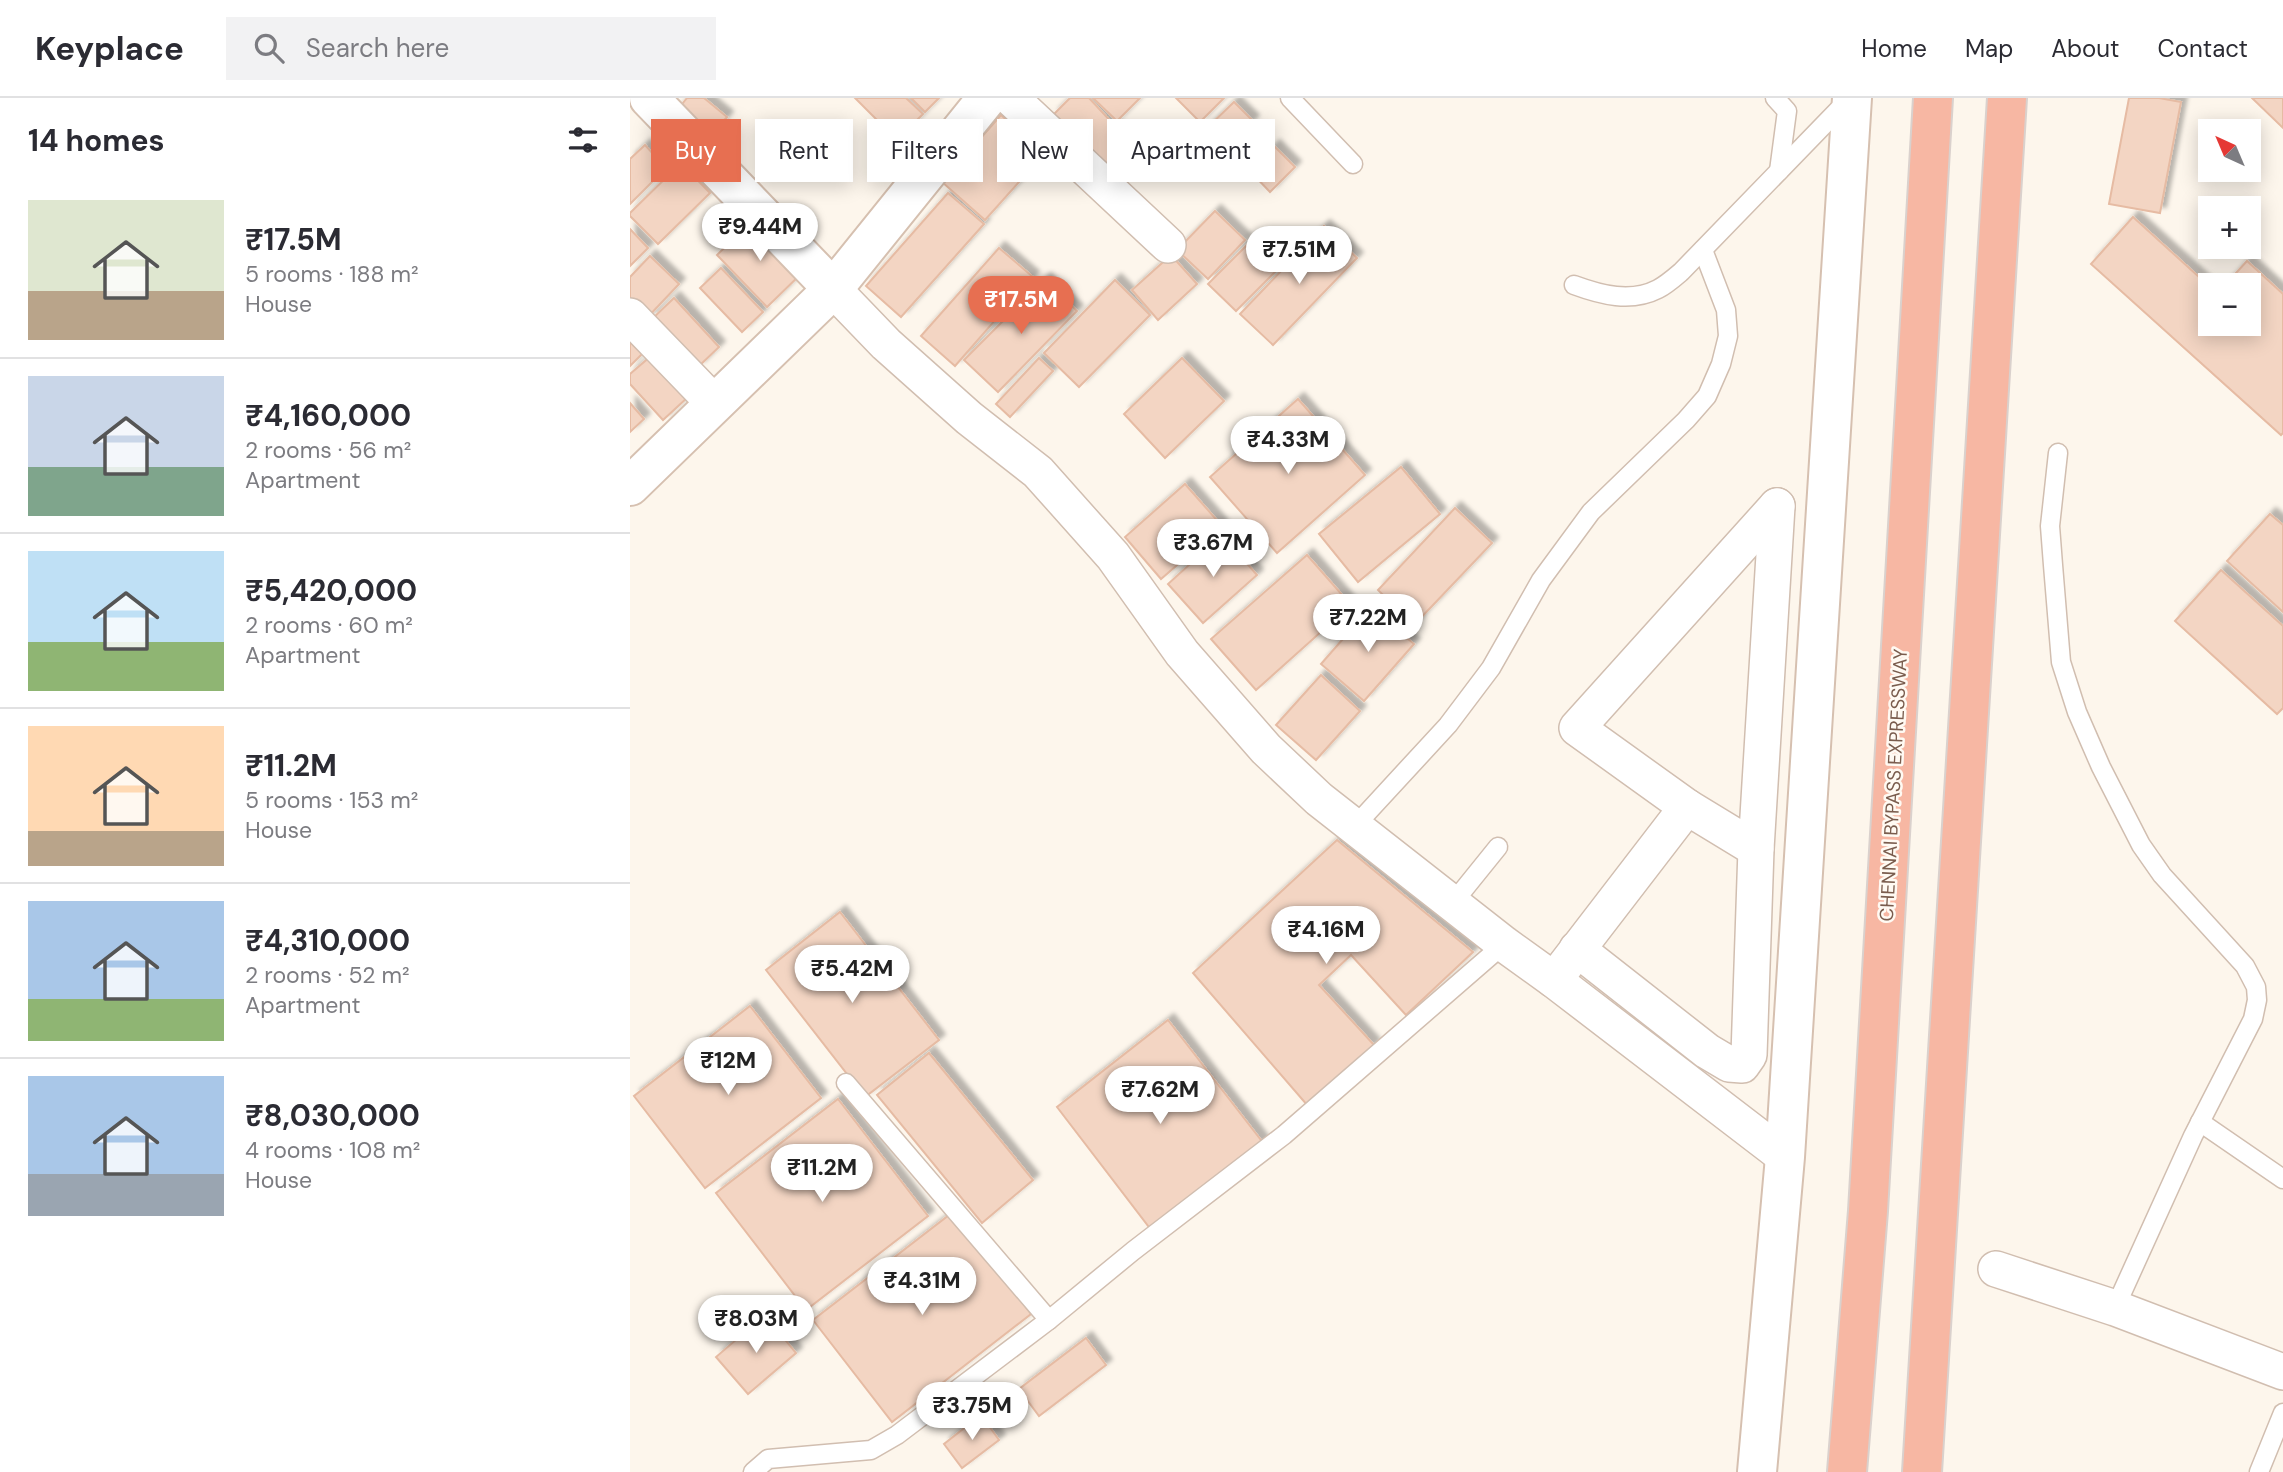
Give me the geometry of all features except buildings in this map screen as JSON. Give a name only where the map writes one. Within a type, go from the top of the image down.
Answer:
[{"type":"highway","name":"CHENNAI BYPASS EXPRESSWAY","points":[[1847,1472],[1869,1197],[1933,98]]},
{"type":"highway","points":[[1922,1472],[2007,98]]},
{"type":"street","points":[[649,98],[886,344],[969,418],[1038,472],[1113,556],[1182,653],[1266,749],[1319,799],[1504,944],[1785,1157]]},
{"type":"street","points":[[630,486],[833,289],[987,98]]},
{"type":"street","points":[[1011,98],[1168,245]]},
{"type":"street","points":[[1757,1472],[1785,1157],[1851,98]]},
{"type":"street","points":[[630,316],[715,404]]},
{"type":"street","points":[[1577,949],[1707,1051],[1729,1064],[1742,1065],[1749,1055],[1756,849],[1777,506],[1577,728],[1687,807],[1756,849]]},
{"type":"street","points":[[1554,980],[1687,807]]},
{"type":"street","points":[[1996,1269],[2115,1308],[2283,1372]]},
{"type":"lane","points":[[1290,98],[1353,164]]},
{"type":"lane","points":[[1775,98],[1787,111],[1779,171]]},
{"type":"lane","points":[[1574,285],[1605,296],[1636,296],[1658,289],[1681,272],[1851,98]]},
{"type":"lane","points":[[1354,827],[1448,724],[1491,668],[1541,580],[1591,512],[1686,420],[1707,396],[1721,364],[1728,336],[1726,310],[1703,250]]},
{"type":"lane","points":[[2058,453],[2050,526],[2061,662],[2077,712],[2101,767],[2141,845],[2162,875],[2245,966],[2256,987],[2257,1000],[2253,1019],[2200,1122],[2115,1308]]},
{"type":"lane","points":[[1452,904],[1498,847]]},
{"type":"lane","points":[[753,1472],[768,1459],[872,1450],[897,1435],[1049,1320],[1133,1251],[1284,1135],[1504,944]]},
{"type":"lane","points":[[846,1083],[1049,1320]]},
{"type":"lane","points":[[2200,1122],[2283,1178]]},
{"type":"lane","points":[[2259,1472],[2283,1413]]}]
